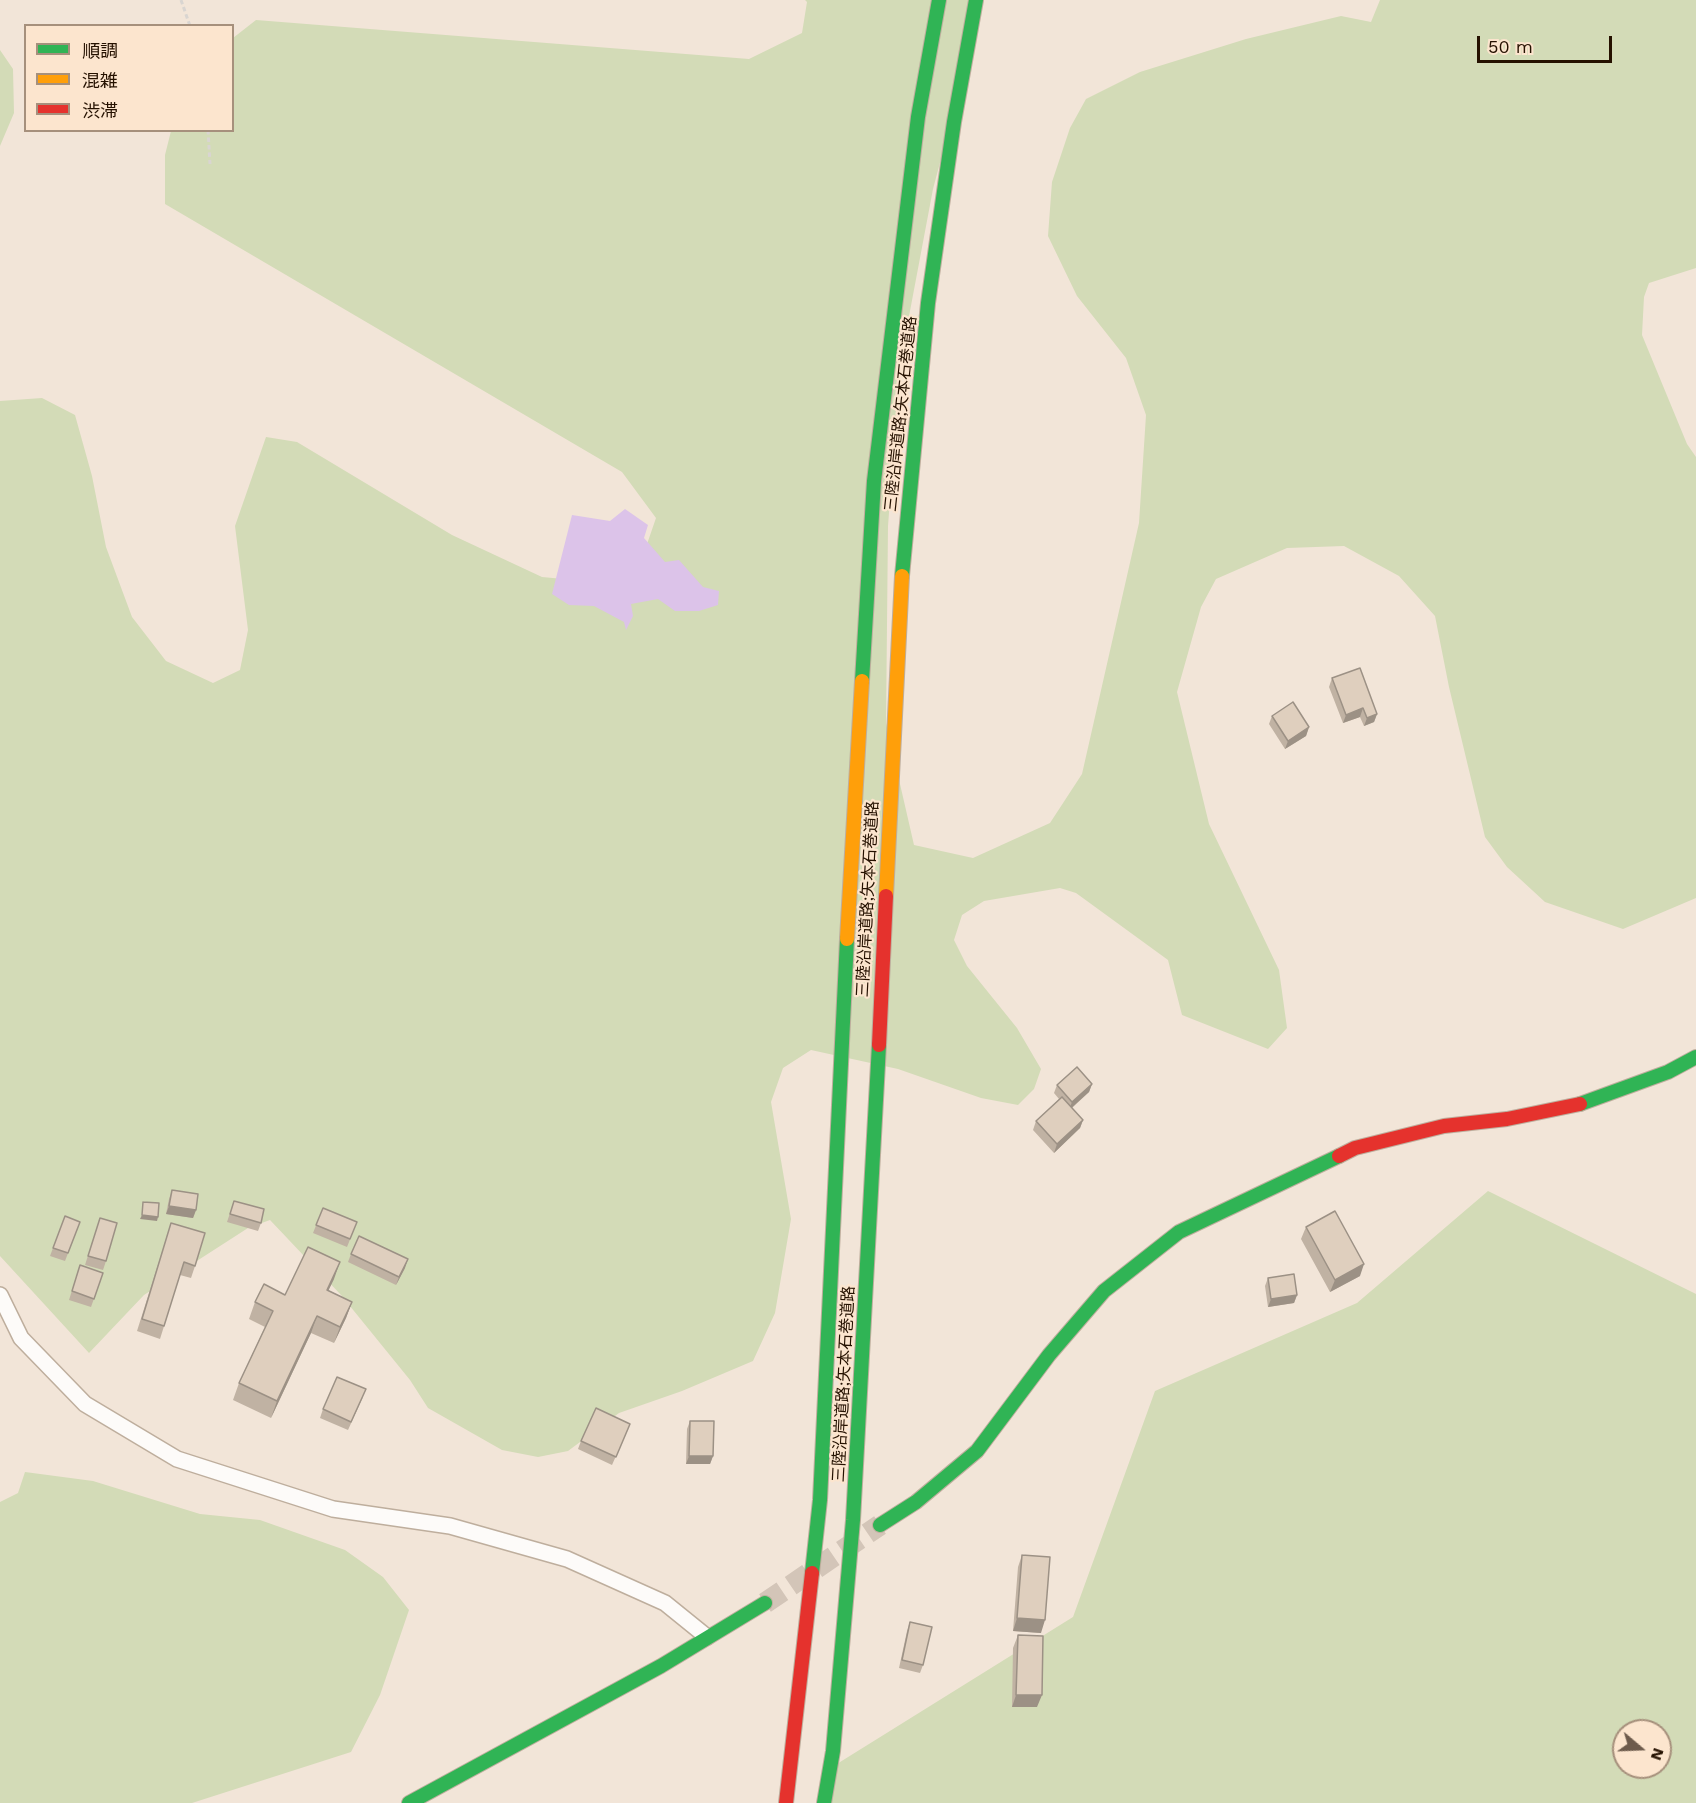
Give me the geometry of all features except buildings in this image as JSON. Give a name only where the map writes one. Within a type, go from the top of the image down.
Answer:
[{"type":"main road","name":"三陸沿岸道路;矢本石巻道路","points":[[786,1803],[820,1500],[837,1183],[849,887],[874,481],[918,117],[939,0]]},
{"type":"main road","name":"三陸沿岸道路;矢本石巻道路","points":[[824,1803],[833,1751],[853,1520],[873,1187],[898,631],[909,495],[928,303],[954,122],[976,0]]},
{"type":"main road","points":[[880,1525],[916,1502],[976,1451],[1049,1355],[1104,1291],[1179,1232],[1355,1148],[1444,1126],[1507,1119],[1584,1103],[1668,1072],[1696,1057]]},
{"type":"main road","points":[[409,1803],[481,1766],[661,1666],[765,1603]]},
{"type":"street","points":[[0,1295],[21,1338],[85,1404],[177,1459],[333,1509],[450,1526],[567,1559],[665,1603],[707,1637]]},
{"type":"path","points":[[182,0],[189,24]]},
{"type":"path","points":[[208,132],[210,164]]},
{"type":"green space","points":[[805,0],[983,0],[933,189],[900,364],[888,526],[886,723],[914,845],[973,858],[1050,823],[1082,774],[1139,523],[1146,415],[1126,358],[1077,296],[1048,236],[1052,182],[1070,128],[1086,99],[1140,72],[1246,39],[1341,16],[1371,22],[1380,0],[1696,0],[1696,268],[1649,283],[1644,297],[1642,335],[1687,444],[1696,457],[1696,898],[1623,929],[1545,902],[1507,867],[1485,837],[1449,687],[1435,616],[1399,576],[1344,546],[1287,548],[1216,579],[1201,607],[1177,692],[1209,824],[1279,970],[1287,1028],[1268,1049],[1182,1015],[1168,960],[1076,893],[1060,888],[984,901],[962,915],[954,940],[967,966],[1017,1028],[1041,1069],[1034,1089],[1018,1105],[981,1098],[898,1069],[811,1050],[783,1068],[771,1102],[791,1219],[775,1313],[753,1361],[682,1391],[619,1413],[568,1451],[538,1457],[502,1450],[428,1408],[410,1380],[341,1295],[270,1220],[248,1228],[144,1295],[89,1353],[0,1256],[0,401],[42,398],[75,415],[92,476],[106,547],[132,617],[166,661],[213,683],[240,670],[248,630],[235,526],[266,437],[297,442],[452,535],[542,577],[585,581],[646,547],[656,518],[622,472],[165,204],[165,155],[171,132],[234,132],[234,37],[256,20],[749,59],[802,33],[807,2]]},
{"type":"green space","points":[[0,50],[13,69],[14,113],[0,146]]},
{"type":"green space","points":[[1488,1191],[1696,1294],[1696,1803],[829,1803],[824,1772],[1073,1617],[1155,1391],[1357,1303]]},
{"type":"green space","points":[[25,1472],[93,1481],[200,1514],[260,1520],[345,1550],[383,1577],[409,1610],[380,1695],[351,1752],[192,1803],[0,1803],[0,1502],[18,1493]]},
{"type":"shaded area","points":[[625,509],[648,525],[644,538],[665,562],[679,560],[703,587],[719,591],[718,605],[699,611],[675,611],[658,599],[631,604],[633,616],[626,630],[624,622],[594,606],[569,605],[552,594],[572,515],[610,521]]},
{"type":"tunnel","points":[[765,1603],[880,1525]]},
{"type":"traffic: fast","points":[[862,681],[874,481],[918,117],[939,0]]},
{"type":"traffic: fast","points":[[902,576],[928,303],[954,122],[976,0]]},
{"type":"traffic: fast","points":[[812,1573],[820,1500],[847,939]]},
{"type":"traffic: fast","points":[[824,1803],[833,1751],[853,1520],[879,1045]]},
{"type":"traffic: fast","points":[[1580,1104],[1668,1072],[1696,1057]]},
{"type":"traffic: fast","points":[[880,1525],[916,1502],[977,1451],[1049,1355],[1104,1291],[1179,1232],[1339,1156]]},
{"type":"traffic: fast","points":[[409,1803],[661,1666],[765,1603]]},
{"type":"traffic: slow","points":[[886,896],[902,576]]},
{"type":"traffic: slow","points":[[847,939],[862,681]]},
{"type":"traffic: jam","points":[[879,1045],[886,896]]},
{"type":"traffic: jam","points":[[1339,1156],[1355,1148],[1444,1126],[1507,1119],[1580,1104]]},
{"type":"traffic: jam","points":[[786,1803],[812,1573]]}]
